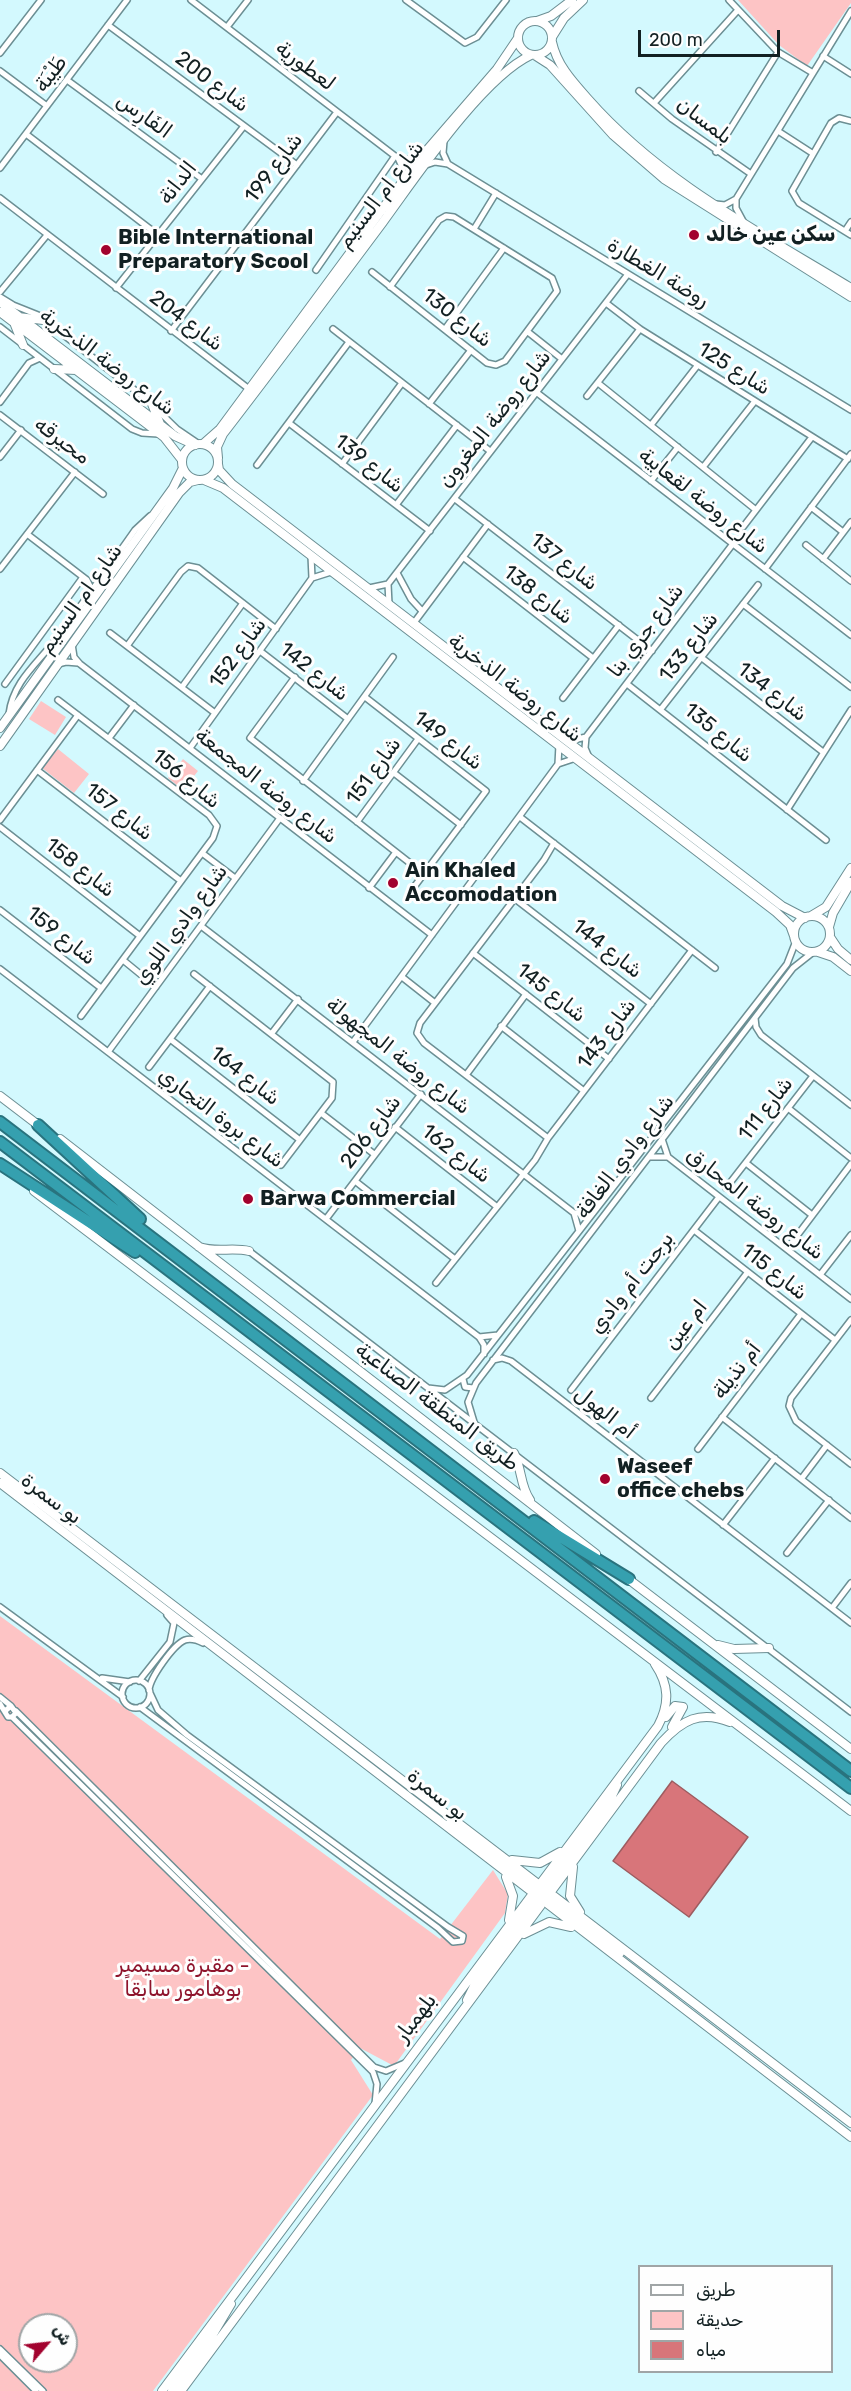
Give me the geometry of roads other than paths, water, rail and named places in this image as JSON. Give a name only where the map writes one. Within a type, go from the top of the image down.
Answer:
[{"type":"highway","name":"طريق المنطقة الصناعية","points":[[0,1122],[851,1771]]},
{"type":"highway","points":[[38,1125],[172,1251]]},
{"type":"highway","points":[[0,1142],[851,1789]]},
{"type":"highway","points":[[0,1164],[136,1253],[151,1257]]},
{"type":"highway","points":[[499,1501],[628,1579]]},
{"type":"street","points":[[0,53],[39,2],[32,0]]},
{"type":"street","name":"طَيْبَة","points":[[0,168],[127,0]]},
{"type":"street","name":"لعطورية","points":[[191,0],[396,157]]},
{"type":"street","points":[[227,27],[248,0]]},
{"type":"street","points":[[406,0],[465,43],[477,37],[506,0]]},
{"type":"street","points":[[416,7],[422,0]]},
{"type":"street","points":[[572,0],[551,16],[522,27],[518,38],[521,49],[550,65],[599,121],[664,179],[851,297]]},
{"type":"street","points":[[534,55],[547,51],[564,18],[583,0]]},
{"type":"street","points":[[729,0],[778,52],[813,73]]},
{"type":"street","points":[[654,103],[738,10]]},
{"type":"street","points":[[746,224],[737,213],[736,200],[851,11]]},
{"type":"street","points":[[537,21],[547,26],[563,69],[598,110],[664,170],[712,203],[851,288]]},
{"type":"street","name":"شارع 200","points":[[108,25],[297,165]]},
{"type":"street","name":"شارع ام السنيم","points":[[199,444],[220,429],[403,180],[498,69],[518,38]]},
{"type":"street","points":[[716,152],[778,52]]},
{"type":"street","name":"شارع ام السنيم","points":[[218,461],[217,447],[223,434],[424,166],[503,74],[519,61],[534,55]]},
{"type":"street","points":[[823,56],[851,74]]},
{"type":"street","points":[[0,71],[47,106]]},
{"type":"street","name":"الفَارِس","points":[[67,80],[202,179]]},
{"type":"street","name":"بلمسان","points":[[639,91],[716,152],[751,174]]},
{"type":"street","name":"شارع 199","points":[[171,330],[337,112]]},
{"type":"street","points":[[851,121],[844,118],[835,120],[793,186],[792,195],[799,203],[848,233],[851,222]]},
{"type":"street","name":"الدانة","points":[[116,288],[244,126]]},
{"type":"street","points":[[778,131],[812,153]]},
{"type":"street","points":[[26,134],[158,235]]},
{"type":"street","points":[[444,141],[443,153],[448,164]]},
{"type":"street","points":[[396,157],[409,160],[420,158]]},
{"type":"street","points":[[396,157],[403,169],[403,180]]},
{"type":"street","points":[[315,270],[396,157]]},
{"type":"street","points":[[424,166],[435,162],[448,164]]},
{"type":"street","name":"روضة الغطارة","points":[[448,164],[851,410]]},
{"type":"street","points":[[474,229],[496,194]]},
{"type":"street","name":"شارع 204","points":[[0,198],[249,389]]},
{"type":"street","points":[[712,203],[725,205],[736,200]]},
{"type":"street","name":"شارع 130","points":[[372,272],[487,363],[500,364],[555,296],[557,286],[552,278],[454,217],[446,216],[439,220],[390,286]]},
{"type":"street","points":[[3,302],[2,291],[47,235]]},
{"type":"street","points":[[445,329],[504,248]]},
{"type":"street","name":"شارع روضة المغرون","points":[[388,584],[628,274]]},
{"type":"street","points":[[0,297],[3,302],[44,320],[152,404],[177,429],[199,444],[211,448],[218,461],[214,474],[201,480],[189,476],[182,464],[185,452],[199,444]]},
{"type":"street","name":"شارع روضة الذخرية","points":[[3,302],[17,320],[75,370],[160,430],[181,440],[199,444]]},
{"type":"street","name":"شارع 125","points":[[606,303],[640,329],[697,366],[812,437],[849,457]]},
{"type":"street","name":"شارع روضة الذخرية","points":[[0,312],[17,320],[160,430],[170,442],[182,464]]},
{"type":"street","points":[[23,345],[17,320],[44,320]]},
{"type":"street","points":[[0,327],[132,429],[145,434],[160,430],[152,404]]},
{"type":"street","points":[[333,329],[490,451]]},
{"type":"street","points":[[587,396],[640,329]]},
{"type":"street","name":"شارع 130","points":[[528,332],[562,359]]},
{"type":"street","points":[[257,465],[350,342]]},
{"type":"street","points":[[429,404],[471,350]]},
{"type":"street","points":[[29,363],[30,351]]},
{"type":"street","points":[[0,402],[29,363],[40,358]]},
{"type":"street","points":[[651,425],[697,366]]},
{"type":"street","points":[[54,369],[75,370]]},
{"type":"street","points":[[342,464],[402,383]]},
{"type":"street","points":[[598,383],[756,510]]},
{"type":"street","name":"شارع روضة لقعابية","points":[[536,392],[851,635]]},
{"type":"street","points":[[704,466],[755,401]]},
{"type":"street","name":"محيرقه","points":[[0,415],[103,494]]},
{"type":"street","name":"شارع 139","points":[[289,423],[430,531]]},
{"type":"street","points":[[396,505],[457,425]]},
{"type":"street","points":[[0,457],[21,430]]},
{"type":"street","points":[[743,527],[812,437]]},
{"type":"street","points":[[651,481],[678,447]]},
{"type":"street","points":[[765,569],[849,457]]},
{"type":"street","name":"شارع روضة الذخرية","points":[[218,461],[219,470],[232,484],[413,624],[782,906],[808,917]]},
{"type":"street","name":"شارع ام السنيم","points":[[0,728],[173,488],[182,464]]},
{"type":"street","points":[[0,569],[75,472]]},
{"type":"street","name":"شارع ام السنيم","points":[[0,746],[179,493],[190,482],[201,480]]},
{"type":"street","name":"شارع روضة الذخرية","points":[[201,480],[223,488],[559,744],[776,912],[790,925],[795,938]]},
{"type":"street","name":"شارع 137","points":[[455,499],[652,651]]},
{"type":"street","points":[[811,507],[843,532]]},
{"type":"street","name":"شارع ام السنيم","points":[[8,716],[12,699],[28,671],[50,648],[135,530],[154,514]]},
{"type":"street","points":[[823,559],[851,522]]},
{"type":"street","points":[[413,624],[488,524]]},
{"type":"street","points":[[27,534],[85,579],[92,590]]},
{"type":"street","name":"شارع جري بنا","points":[[586,737],[732,545]]},
{"type":"street","points":[[806,545],[851,581]]},
{"type":"street","points":[[310,554],[314,566],[312,578]]},
{"type":"street","name":"شارع 138","points":[[463,557],[593,658]]},
{"type":"street","points":[[127,646],[180,572],[188,566],[198,568],[276,629]]},
{"type":"street","points":[[312,578],[324,572],[333,572]]},
{"type":"street","points":[[397,573],[411,599],[423,611]]},
{"type":"street","name":"شارع 152","points":[[190,748],[312,578]]},
{"type":"street","points":[[85,579],[99,581]]},
{"type":"street","points":[[5,684],[85,579]]},
{"type":"street","points":[[364,586],[374,588],[388,584],[390,606]]},
{"type":"street","name":"شارع 133","points":[[661,710],[758,585]]},
{"type":"street","points":[[182,687],[243,603]]},
{"type":"street","name":"شارع 133","points":[[743,604],[851,687]]},
{"type":"street","points":[[563,698],[619,625]]},
{"type":"street","points":[[110,633],[215,713]]},
{"type":"street","points":[[72,643],[74,657],[80,664]]},
{"type":"street","name":"شارع 142","points":[[260,651],[348,719]]},
{"type":"street","points":[[303,781],[393,657]]},
{"type":"street","name":"شارع 134","points":[[702,658],[822,752]]},
{"type":"street","points":[[57,665],[66,662],[80,664]]},
{"type":"street","name":"شارع روضة المجمعة","points":[[80,664],[432,935]]},
{"type":"street","points":[[17,668],[28,671]]},
{"type":"street","points":[[17,668],[23,678]]},
{"type":"street","points":[[295,677],[250,738],[424,874]]},
{"type":"street","name":"شارع 135","points":[[627,684],[826,840]]},
{"type":"street","name":"شارع 149","points":[[365,697],[486,791],[411,891]]},
{"type":"street","name":"شارع 156","points":[[58,700],[214,820],[216,832],[81,1016]]},
{"type":"street","points":[[108,738],[134,705]]},
{"type":"street","points":[[787,810],[851,710]]},
{"type":"street","points":[[0,820],[78,715]]},
{"type":"street","points":[[569,741],[586,737],[585,747],[589,757]]},
{"type":"street","name":"شارع 151","points":[[357,822],[418,739]]},
{"type":"street","points":[[353,1042],[558,764],[559,744]]},
{"type":"street","points":[[558,764],[577,758]]},
{"type":"street","name":"شارع 157","points":[[37,770],[181,881]]},
{"type":"street","points":[[394,773],[461,825]]},
{"type":"street","points":[[520,817],[715,968]]},
{"type":"street","name":"شارع وادي اللوي","points":[[108,1052],[280,818]]},
{"type":"street","name":"شارع 158","points":[[0,827],[140,936]]},
{"type":"street","points":[[548,1138],[466,1075],[420,1038],[417,1033],[420,1023],[554,843]]},
{"type":"street","points":[[369,888],[396,852]]},
{"type":"street","points":[[202,853],[235,878]]},
{"type":"street","points":[[851,868],[826,907],[797,925],[795,938],[802,949],[833,957],[851,970]]},
{"type":"street","points":[[851,882],[833,913],[829,927],[831,937],[838,949],[851,960]]},
{"type":"street","name":"شارع 144","points":[[514,898],[651,1004]]},
{"type":"street","name":"شارع 159","points":[[0,910],[101,988]]},
{"type":"street","points":[[808,917],[822,919],[829,927]]},
{"type":"street","name":"شارع روضة المجهولة","points":[[201,926],[574,1213]]},
{"type":"street","points":[[815,952],[826,946],[831,937]]},
{"type":"street","name":"شارع وادي الغافة","points":[[463,1379],[787,964],[795,938]]},
{"type":"street","name":"شارع 143","points":[[436,1283],[523,1173],[692,950]]},
{"type":"street","name":"شارع وادي الغافة","points":[[473,1388],[793,968],[815,952]]},
{"type":"street","name":"شارع 145","points":[[473,953],[609,1059]]},
{"type":"street","points":[[123,960],[156,987]]},
{"type":"street","name":"شارع بروة التجاري","points":[[0,969],[479,1337]]},
{"type":"street","points":[[194,974],[333,1082],[334,1093],[281,1165]]},
{"type":"street","points":[[402,977],[435,1003]]},
{"type":"street","points":[[149,1067],[210,986]]},
{"type":"street","points":[[466,1075],[526,994]]},
{"type":"street","points":[[272,1033],[298,999]]},
{"type":"street","points":[[755,1017],[756,1027],[761,1035],[851,1105]]},
{"type":"street","points":[[501,1026],[584,1091]]},
{"type":"street","points":[[740,1036],[750,1033],[761,1035]]},
{"type":"street","name":"شارع 164","points":[[170,1040],[300,1140]]},
{"type":"street","name":"شارع 111","points":[[726,1188],[813,1076]]},
{"type":"street","name":"شارع 206","points":[[326,1219],[421,1094]]},
{"type":"street","name":"طريق المنطقة الصناعية","points":[[0,1096],[79,1153],[195,1246],[851,1749]]},
{"type":"street","points":[[788,1108],[851,1158]]},
{"type":"street","points":[[321,1113],[374,1154]]},
{"type":"street","name":"شارع 162","points":[[395,1127],[496,1206]]},
{"type":"street","name":"شارع روضة المحارق","points":[[662,1138],[668,1157]]},
{"type":"street","name":"شارع روضة المحارق","points":[[647,1157],[657,1155],[668,1157],[851,1299]]},
{"type":"street","name":"شارع 111","points":[[746,1163],[812,1215]]},
{"type":"street","points":[[0,1164],[851,1811]]},
{"type":"street","points":[[786,1249],[851,1164]]},
{"type":"street","points":[[355,1181],[455,1259]]},
{"type":"street","name":"برجت أم وادي","points":[[571,1389],[719,1197]]},
{"type":"street","points":[[579,1232],[579,1222],[574,1213],[594,1213]]},
{"type":"street","name":"شارع 115","points":[[694,1230],[835,1340]]},
{"type":"street","points":[[820,1275],[851,1235]]},
{"type":"street","points":[[195,1246],[216,1251],[249,1251]]},
{"type":"street","name":"طريق المنطقة الصناعية","points":[[249,1251],[421,1385],[851,1712]]},
{"type":"street","name":"ام عين","points":[[651,1398],[747,1273]]},
{"type":"street","name":"أم نذيلة","points":[[698,1449],[801,1314]]},
{"type":"street","points":[[851,1320],[791,1398],[789,1406],[796,1421],[851,1464]]},
{"type":"street","points":[[484,1354],[484,1345],[479,1337],[498,1335]]},
{"type":"street","points":[[493,1360],[511,1361],[506,1343]]},
{"type":"street","name":"أم الهول","points":[[511,1361],[851,1623]]},
{"type":"street","points":[[421,1385],[445,1390],[463,1379],[465,1387],[473,1388],[468,1408],[476,1425]]},
{"type":"street","points":[[722,1417],[851,1518]]},
{"type":"street","points":[[802,1478],[827,1445]]},
{"type":"street","points":[[514,1454],[520,1468],[523,1489],[537,1508]]},
{"type":"street","points":[[723,1525],[775,1458]]},
{"type":"street","name":"بو سمرة","points":[[0,1473],[502,1855],[580,1931],[851,2137]]},
{"type":"street","name":"بو سمرة","points":[[0,1483],[426,1809],[500,1869],[591,1924],[851,2122]]},
{"type":"street","points":[[787,1553],[829,1500]]},
{"type":"street","points":[[832,1608],[851,1583]]},
{"type":"street","points":[[90,1673],[108,1680],[139,1681],[170,1642],[174,1632],[172,1619],[157,1606],[153,1599]]},
{"type":"street","points":[[0,1607],[123,1697],[131,1706],[140,1707],[453,1942],[462,1941],[463,1936],[458,1931],[448,1927],[392,1887],[187,1735],[158,1710],[150,1692],[139,1681]]},
{"type":"street","points":[[140,1707],[147,1702],[155,1674],[178,1644],[192,1639],[202,1642],[239,1670],[251,1676]]},
{"type":"street","points":[[711,1643],[734,1649],[769,1648]]},
{"type":"street","name":"بلهمبار","points":[[182,2390],[518,1938],[566,1847],[658,1726],[667,1707],[667,1694],[662,1675],[653,1660]]},
{"type":"street","points":[[123,1697],[124,1688],[130,1682]]},
{"type":"street","points":[[0,1697],[374,2067],[386,2071],[405,2063]]},
{"type":"street","points":[[0,1704],[7,1716],[12,1717],[373,2072],[377,2084],[375,2104]]},
{"type":"street","points":[[658,1726],[675,1706],[682,1705],[681,1715],[661,1743]]},
{"type":"street","points":[[5,1711],[14,1709]]},
{"type":"street","points":[[12,1717],[14,1709]]},
{"type":"street","name":"بلهمبار","points":[[162,2391],[507,1927],[576,1860],[661,1743],[679,1724],[697,1717],[711,1716],[738,1725]]},
{"type":"street","points":[[459,2018],[476,1982],[610,1800],[624,1770]]},
{"type":"street","points":[[426,1809],[457,1827],[630,1960],[654,1974]]},
{"type":"street","points":[[502,1855],[518,1862],[535,1864],[546,1861],[566,1847]]},
{"type":"street","points":[[576,1860],[571,1876],[570,1896],[591,1924]]},
{"type":"street","points":[[500,1869],[510,1883],[513,1896],[507,1927]]},
{"type":"street","points":[[518,1938],[536,1926],[549,1922],[580,1931]]},
{"type":"street","points":[[172,2391],[222,2320],[241,2284]]},
{"type":"street","points":[[0,2349],[43,2391]]},
{"type":"street","points":[[0,2355],[36,2391]]},
{"type":"water","points":[[672,1781],[748,1837],[689,1917],[613,1861]]},
{"type":"place","name":"سكن عين خالد","points":[[694,235]]},
{"type":"place","name":"Bible International Preparatory Scool","points":[[106,250]]},
{"type":"place","name":"Ain Khaled Accomodation","points":[[393,883]]},
{"type":"place","name":"Barwa Commercial","points":[[248,1199]]},
{"type":"place","name":"Waseef office chebs","points":[[605,1479]]},
{"type":"park label","name":"مقبرة مسيمير - بوهامور سابقاً","points":[[183,1978]]}]
